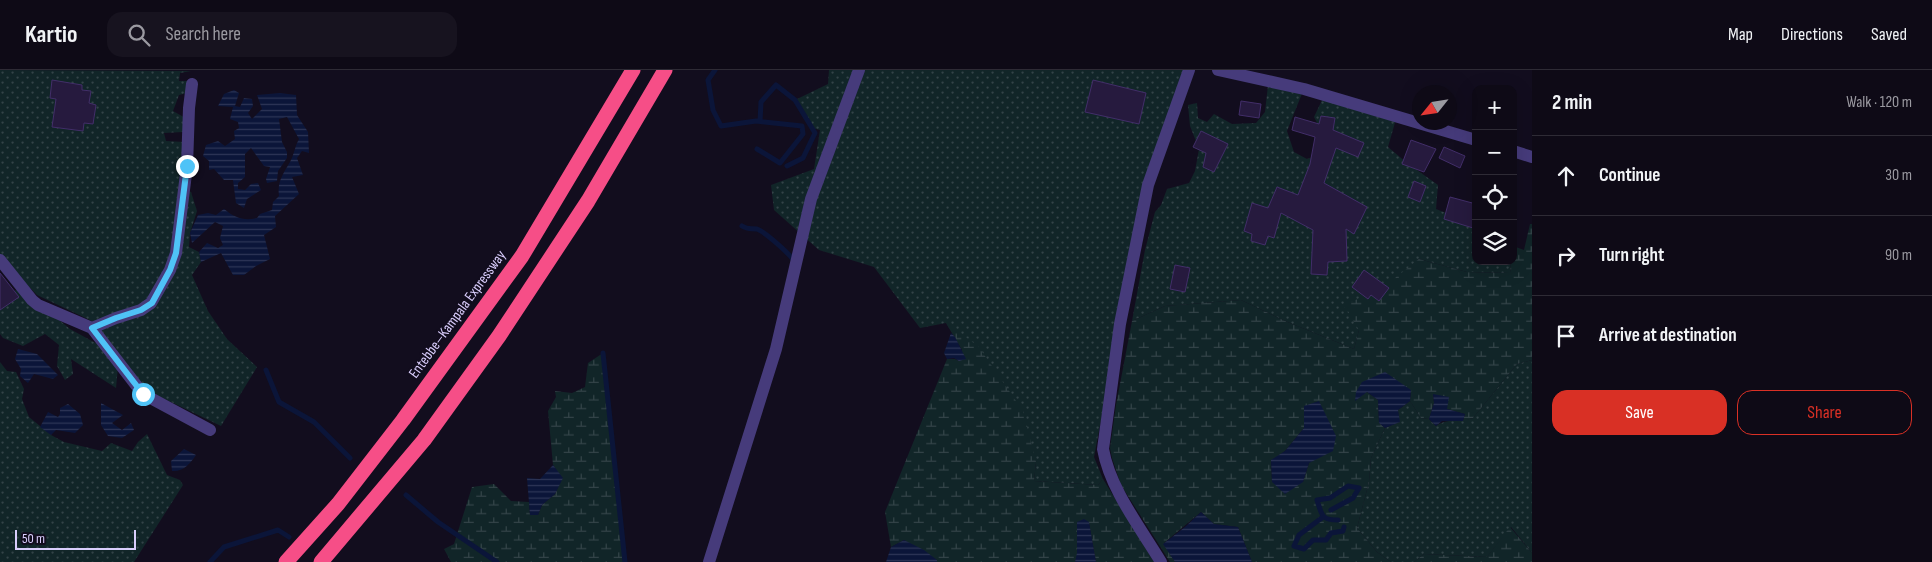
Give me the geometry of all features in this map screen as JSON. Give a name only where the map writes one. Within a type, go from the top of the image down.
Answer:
[{"type":"highway","name":"Entebbe–Kampala Expressway","points":[[286,562],[338,504],[403,420],[522,256],[633,70]]},
{"type":"highway","points":[[322,562],[424,440],[499,336],[588,202],[665,70]]},
{"type":"street","points":[[709,562],[776,349],[811,199],[859,70]]},
{"type":"street","points":[[1161,562],[1112,480],[1106,465],[1103,449],[1120,324],[1148,185],[1189,70]]},
{"type":"street","points":[[1218,70],[1304,89],[1472,139]]},
{"type":"street","points":[[92,328],[141,310],[152,303],[170,270],[176,253],[187,166],[189,108],[192,84]]},
{"type":"street","points":[[1517,152],[1532,157]]},
{"type":"street","points":[[0,260],[38,305],[92,328],[143,394],[210,430]]},
{"type":"green space","points":[[0,70],[191,71],[180,73],[179,81],[193,81],[187,93],[179,95],[173,111],[189,120],[183,132],[164,133],[166,141],[185,142],[195,163],[183,177],[182,188],[191,192],[197,211],[190,233],[189,247],[199,252],[201,262],[192,275],[208,311],[227,339],[257,367],[221,426],[144,389],[94,322],[37,295],[0,257]]},
{"type":"green space","points":[[829,70],[1187,70],[1148,171],[1094,457],[1103,479],[1098,485],[1034,481],[1036,462],[946,323],[920,328],[874,267],[819,250],[774,210],[771,185],[814,169],[820,130],[812,128],[795,100],[828,84]]},
{"type":"green space","points":[[1268,85],[1303,91],[1287,131],[1294,152],[1307,159],[1331,150],[1314,117],[1323,98],[1396,119],[1388,147],[1438,185],[1436,209],[1472,223],[1472,265],[1511,265],[1510,273],[1467,272],[1419,259],[1359,330],[1354,349],[1285,321],[1241,300],[1165,306],[1132,321],[1145,250],[1155,212],[1161,205],[1167,189],[1189,183],[1195,171],[1199,149],[1190,126],[1188,105],[1197,103],[1198,118],[1207,122],[1214,114],[1232,124],[1256,123],[1265,112]]},
{"type":"green space","points":[[1530,224],[1532,224],[1532,360],[1517,364],[1473,418],[1463,421],[1465,414],[1447,409],[1433,394],[1434,403],[1429,419],[1421,418],[1410,401],[1411,390],[1367,392],[1378,400],[1379,423],[1385,428],[1371,458],[1369,482],[1357,528],[1377,552],[1391,562],[1252,562],[1238,527],[1214,524],[1201,512],[1164,543],[1175,562],[1170,562],[1121,485],[1110,448],[1132,321],[1165,306],[1241,300],[1285,321],[1354,349],[1359,330],[1343,305],[1380,290],[1419,259],[1467,272],[1510,273],[1511,265],[1517,265],[1517,247],[1524,250]],"holes":[[[1304,406],[1309,463],[1303,482],[1272,482],[1271,461],[1285,451],[1304,428]]]},
{"type":"green space","points":[[21,288],[70,329],[101,346],[118,367],[116,388],[71,359],[73,374],[65,380],[57,366],[59,345],[45,334],[23,346],[3,338],[0,334],[0,297]]},
{"type":"green space","points":[[946,323],[978,346],[1023,411],[1036,462],[1034,481],[1098,485],[1103,479],[1154,562],[1096,562],[1089,523],[1075,562],[937,562],[937,560],[904,540],[891,547],[885,512],[947,359],[959,361],[962,350]]},
{"type":"green space","points":[[603,353],[625,562],[451,562],[444,549],[454,544],[472,487],[494,484],[511,501],[529,502],[530,515],[538,515],[542,505],[555,494],[562,478],[553,465],[548,411],[556,397],[555,391],[572,393],[585,387],[588,363]]},
{"type":"green space","points":[[1532,360],[1532,553],[1511,527],[1487,557],[1424,554],[1414,562],[1391,562],[1377,552],[1357,528],[1369,482],[1371,458],[1385,428],[1399,422],[1398,410],[1410,401],[1421,418],[1429,419],[1436,426],[1444,422],[1473,418],[1517,364]]},
{"type":"green space","points":[[0,362],[7,371],[16,372],[24,389],[22,399],[29,417],[51,435],[64,442],[102,451],[111,443],[132,451],[147,434],[167,475],[180,480],[183,485],[134,562],[0,562]]},
{"type":"green space","points":[[1510,527],[1532,553],[1532,562],[1414,562],[1424,554],[1487,557]]},
{"type":"water","points":[[234,90],[239,93],[235,106],[240,107],[244,98],[252,99],[253,106],[248,113],[252,119],[262,109],[257,95],[280,93],[296,95],[297,115],[308,132],[309,153],[302,151],[297,158],[303,175],[292,177],[299,194],[275,216],[276,227],[264,235],[270,259],[244,275],[233,275],[221,253],[201,262],[199,252],[207,243],[218,248],[223,245],[220,238],[223,226],[215,222],[192,243],[190,233],[198,215],[208,213],[216,215],[224,209],[240,218],[252,219],[272,210],[273,202],[279,196],[281,178],[299,139],[287,117],[279,119],[282,142],[287,152],[287,158],[278,171],[277,181],[267,183],[266,179],[270,167],[264,166],[251,148],[245,154],[245,177],[238,183],[238,189],[245,190],[251,184],[258,183],[261,190],[247,199],[244,208],[236,203],[233,180],[224,180],[214,169],[209,170],[209,161],[203,156],[206,145],[218,141],[225,146],[235,139],[234,131],[239,128],[238,122],[230,119],[233,107],[218,106],[224,94]]},
{"type":"water","points":[[951,333],[966,359],[959,361],[954,358],[947,359],[944,353]]},
{"type":"water","points":[[18,349],[37,354],[58,375],[53,379],[34,374],[28,383],[20,376],[21,369],[15,359]]},
{"type":"water","points":[[1385,372],[1411,390],[1410,401],[1398,410],[1400,422],[1385,428],[1379,423],[1378,400],[1367,392],[1355,401],[1356,392],[1362,382]]},
{"type":"water","points":[[1433,394],[1449,397],[1447,409],[1465,414],[1463,421],[1442,421],[1436,426],[1429,419],[1434,403]]},
{"type":"water","points":[[1319,401],[1336,436],[1333,451],[1309,463],[1303,482],[1285,494],[1272,482],[1271,460],[1285,451],[1304,428],[1304,406]]},
{"type":"water","points":[[101,403],[123,415],[112,423],[122,430],[131,423],[134,430],[122,438],[108,436],[101,425]]},
{"type":"water","points":[[68,404],[80,414],[83,425],[75,433],[56,430],[51,435],[40,427],[48,412],[58,417],[60,408]]},
{"type":"water","points":[[184,449],[196,455],[186,467],[172,471],[171,461]]},
{"type":"water","points":[[553,465],[563,478],[555,494],[542,505],[538,515],[530,515],[527,478],[540,479]]},
{"type":"water","points":[[1201,512],[1214,524],[1238,527],[1252,562],[1175,562],[1163,544]]},
{"type":"water","points":[[1084,519],[1089,522],[1096,562],[1075,562],[1077,553],[1077,522]]},
{"type":"water","points":[[904,540],[924,550],[937,562],[886,562],[891,547]]},
{"type":"building","points":[[52,80],[82,85],[82,90],[91,91],[89,103],[96,105],[93,124],[84,123],[83,131],[52,127],[56,99],[50,98]]},
{"type":"building","points":[[1093,80],[1146,93],[1139,124],[1085,112]]},
{"type":"building","points":[[1241,101],[1261,104],[1259,118],[1239,115]]},
{"type":"building","points":[[1321,116],[1335,118],[1333,130],[1364,143],[1358,157],[1336,148],[1324,183],[1367,207],[1354,234],[1346,229],[1347,261],[1328,262],[1327,275],[1311,274],[1313,230],[1281,213],[1274,238],[1268,236],[1265,245],[1251,241],[1252,234],[1244,231],[1252,203],[1268,208],[1277,187],[1298,195],[1310,164],[1315,137],[1292,130],[1295,117],[1319,124]]},
{"type":"building","points":[[1201,131],[1228,144],[1214,172],[1203,167],[1206,153],[1193,147]]},
{"type":"building","points":[[1411,140],[1436,149],[1424,172],[1402,164]]},
{"type":"building","points":[[1444,147],[1465,156],[1460,168],[1439,158]]},
{"type":"building","points":[[1414,181],[1426,186],[1420,202],[1408,197]]},
{"type":"building","points":[[1450,197],[1472,203],[1472,228],[1444,219]]},
{"type":"building","points":[[1175,265],[1190,268],[1185,292],[1170,289]]},
{"type":"building","points":[[1364,270],[1389,288],[1379,301],[1371,295],[1368,299],[1352,287]]},
{"type":"building","points":[[0,273],[19,297],[0,310]]},
{"type":"waterway","points":[[715,70],[708,80],[713,110],[721,126],[756,121],[802,126],[803,134],[780,163],[757,149]]},
{"type":"waterway","points":[[760,121],[761,102],[776,85],[795,100],[812,128],[815,133],[803,158],[787,166]]},
{"type":"waterway","points":[[742,226],[761,231],[783,249],[795,262]]},
{"type":"waterway","points":[[603,353],[625,562]]},
{"type":"waterway","points":[[266,370],[279,402],[314,422],[350,458]]},
{"type":"waterway","points":[[1331,510],[1353,498],[1359,488],[1348,486],[1330,498],[1317,500],[1325,518],[1338,520]]},
{"type":"waterway","points":[[406,495],[438,522],[497,562]]},
{"type":"waterway","points":[[1323,517],[1299,535],[1294,546],[1304,549],[1313,540],[1326,540],[1331,533],[1343,531],[1344,527]]},
{"type":"waterway","points":[[210,562],[224,547],[278,530],[289,537]]},
{"type":"route","points":[[143,394],[98,333],[92,328],[141,310],[152,303],[170,270],[176,253],[187,166]]}]
